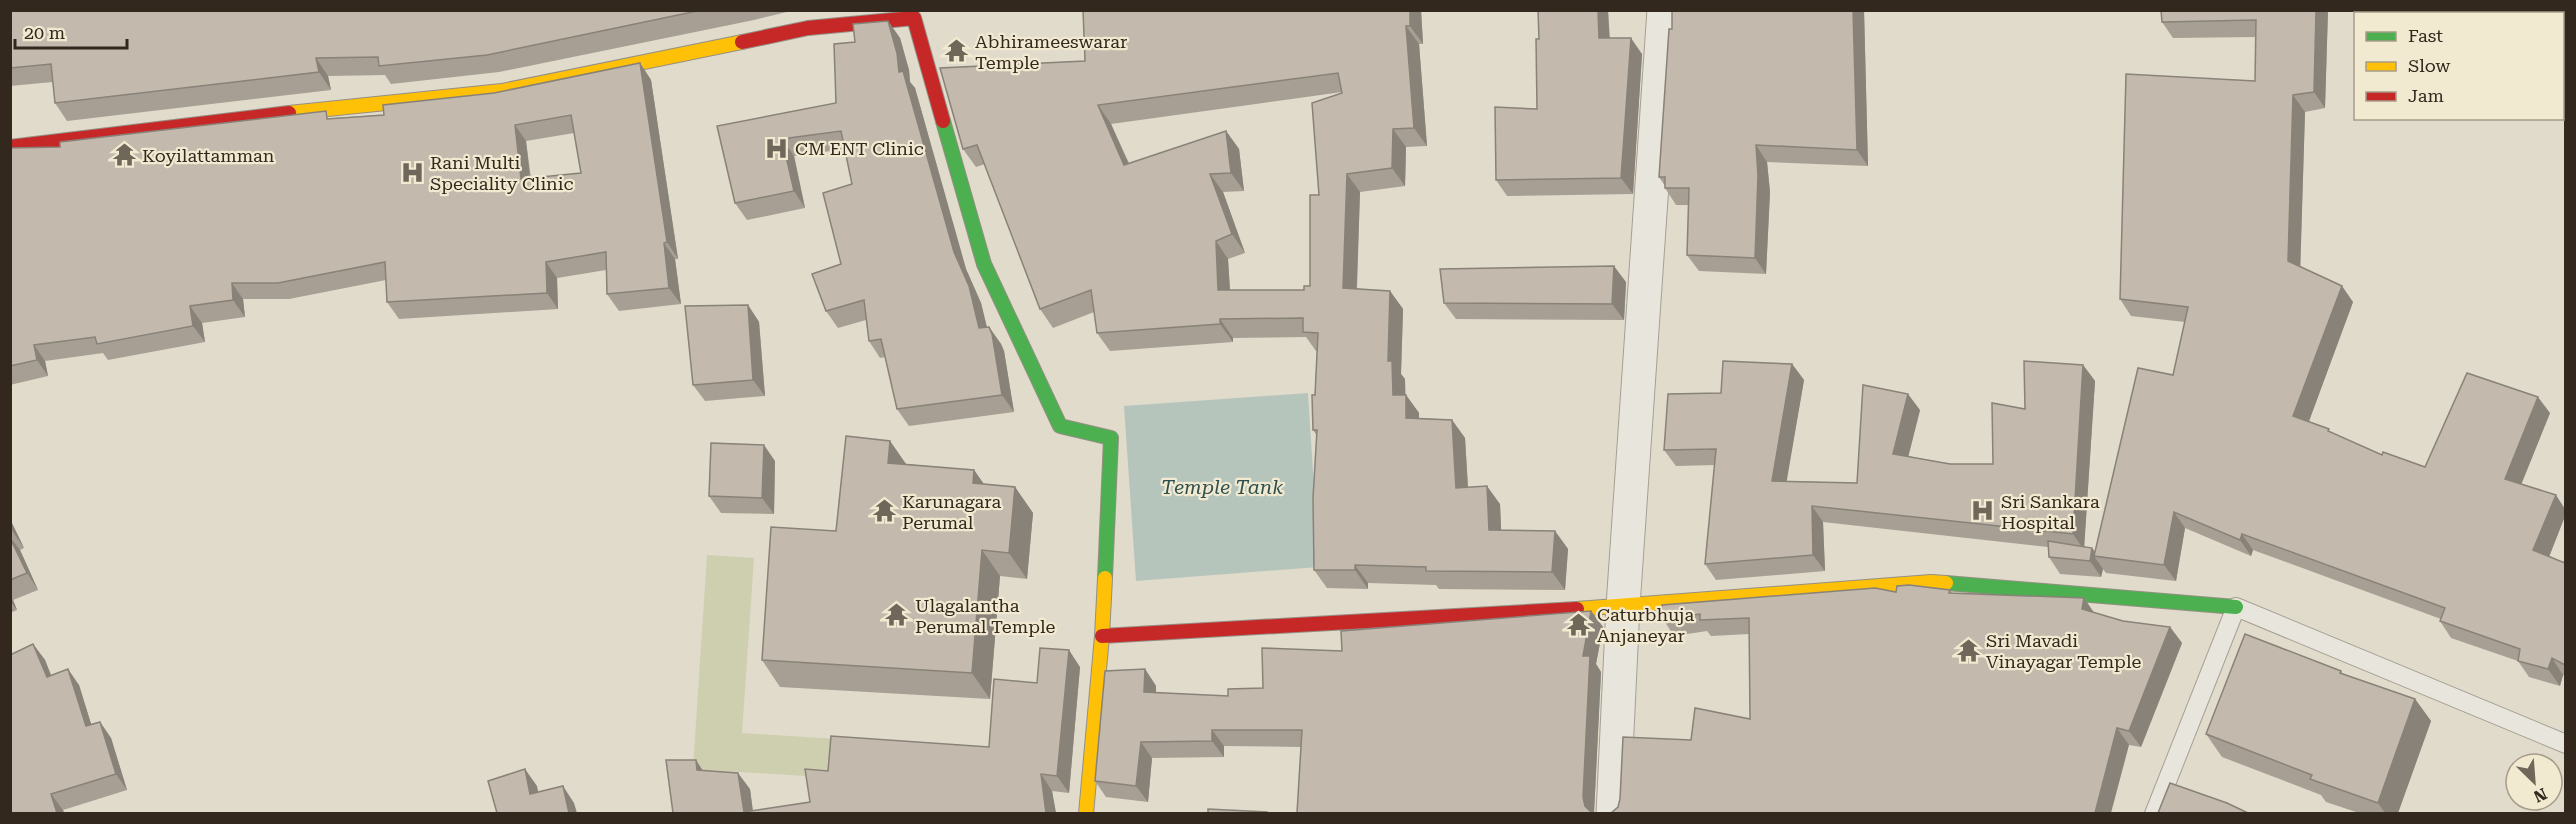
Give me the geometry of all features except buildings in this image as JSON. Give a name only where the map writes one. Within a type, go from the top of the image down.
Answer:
[{"type":"street","points":[[1613,813],[1623,606],[1664,10]]},
{"type":"street","points":[[10,147],[205,122],[502,91],[808,28],[914,14],[984,264],[1060,426],[1111,438],[1101,636],[1086,813]]},
{"type":"street","points":[[1101,636],[1623,606],[1931,582],[2236,607]]},
{"type":"lane","points":[[2154,813],[2236,607],[2565,744]]},
{"type":"green space","points":[[707,555],[754,558],[742,733],[838,739],[836,778],[693,769]]},
{"type":"water","name":"Temple Tank","points":[[1308,393],[1319,567],[1136,581],[1124,406]]},
{"type":"traffic: fast","points":[[943,121],[984,264],[1060,426],[1111,438],[1105,578]]},
{"type":"traffic: fast","points":[[1946,583],[2236,607]]},
{"type":"traffic: slow","points":[[289,113],[502,91],[742,42]]},
{"type":"traffic: slow","points":[[1086,814],[1105,578]]},
{"type":"traffic: slow","points":[[1577,609],[1931,582],[1946,583]]},
{"type":"traffic: jam","points":[[742,42],[808,28],[914,18],[943,121]]},
{"type":"traffic: jam","points":[[10,147],[289,113]]},
{"type":"traffic: jam","points":[[1102,636],[1577,609]]},
{"type":"place","name":"Abhirameeswarar Temple","points":[[957,51]]},
{"type":"place","name":"CM ENT Clinic","points":[[777,148]]},
{"type":"place","name":"Koyilattamman","points":[[124,155]]},
{"type":"place","name":"Rani Multi Speciality Clinic","points":[[412,172]]},
{"type":"place","name":"Karunagara Perumal","points":[[884,511]]},
{"type":"place","name":"Sri Sankara Hospital","points":[[1983,511]]},
{"type":"place","name":"Ulagalantha Perumal Temple","points":[[897,615]]},
{"type":"place","name":"Caturbhuja Anjaneyar","points":[[1579,624]]},
{"type":"place","name":"Sri Mavadi Vinayagar Temple","points":[[1968,650]]}]
